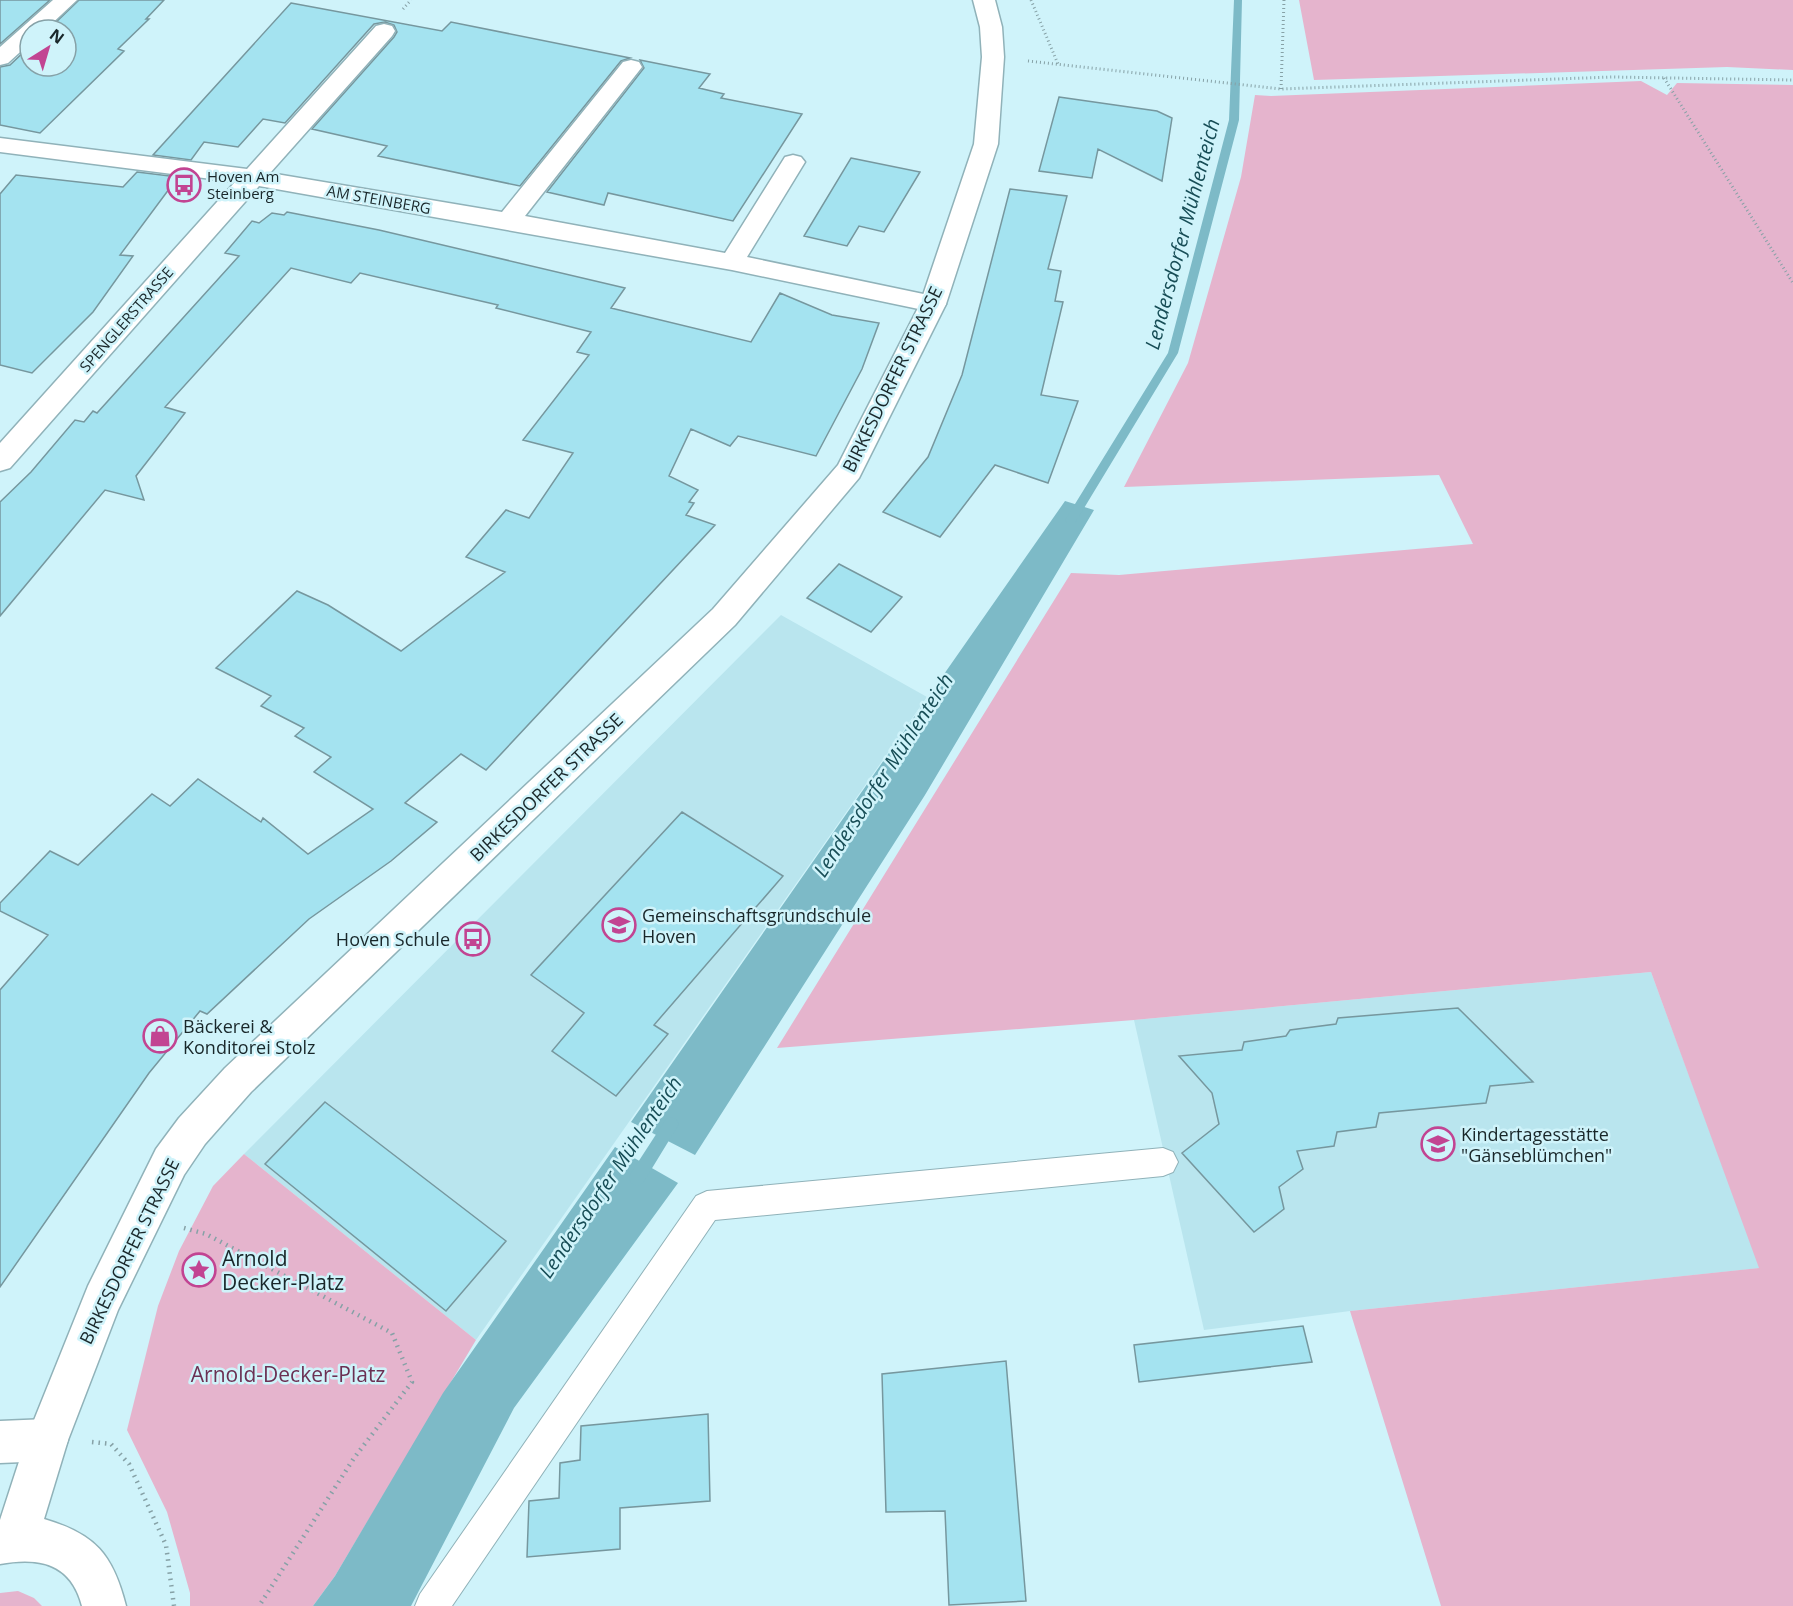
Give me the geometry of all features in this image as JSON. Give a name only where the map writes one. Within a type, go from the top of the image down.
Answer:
[{"type":"street","points":[[46,18],[66,0]]},
{"type":"street","name":"BIRKESDORFER STRASSE","points":[[9,1540],[102,1300],[170,1162],[186,1138],[238,1080],[724,617],[849,471],[933,304],[986,144],[993,57],[991,27],[984,0]]},
{"type":"street","points":[[251,177],[384,31]]},
{"type":"street","points":[[0,58],[18,42]]},
{"type":"street","points":[[508,221],[631,67]]},
{"type":"street","name":"AM STEINBERG","points":[[0,145],[251,177],[732,262],[933,304]]},
{"type":"street","points":[[732,262],[794,162]]},
{"type":"street","name":"SPENGLERSTRASSE","points":[[0,461],[251,177]]},
{"type":"street","points":[[0,1442],[47,1440]]},
{"type":"street","points":[[9,1540],[51,1541],[79,1557],[98,1583],[104,1606]]},
{"type":"lane","points":[[432,1606],[707,1206],[1162,1162]]},
{"type":"path","points":[[1031,0],[1058,65],[1281,89],[1612,77],[1793,80]]},
{"type":"path","points":[[1281,89],[1284,0]]},
{"type":"path","points":[[1665,78],[1793,283]]},
{"type":"path","points":[[142,1216],[206,1234],[393,1333],[412,1382],[354,1458],[259,1606]]},
{"type":"path","points":[[47,1440],[111,1444],[129,1464],[166,1545],[174,1606]]},
{"type":"shaded area","name":"Gemeinschaftsgrundschule Hoven","points":[[781,615],[927,697],[476,1340],[244,1154]]},
{"type":"shaded area","name":"Kindertagesstätte \"Gänseblümchen\"","points":[[1651,972],[1760,1268],[1350,1311],[1204,1330],[1134,1020]]},
{"type":"green space","points":[[1299,0],[1793,0],[1793,70],[1727,67],[1314,80]]},
{"type":"green space","points":[[1641,81],[1667,95],[1677,83],[1793,85],[1793,1606],[1441,1606],[1350,1311],[1759,1268],[1651,972],[1134,1020],[777,1048],[1071,573],[1119,575],[1473,544],[1439,475],[1124,487],[1188,363],[1241,177],[1255,95]]},
{"type":"green space","name":"Arnold-Decker-Platz","points":[[244,1154],[476,1340],[335,1576],[313,1606],[190,1606],[190,1593],[167,1512],[127,1430],[158,1306],[179,1251],[213,1186]]},
{"type":"green space","points":[[18,1591],[34,1598],[42,1606],[0,1606],[0,1593]]},
{"type":"water","points":[[1065,501],[1094,510],[925,795],[695,1155],[631,1122]]},
{"type":"water","points":[[615,1147],[678,1183],[514,1408],[411,1606],[313,1606],[335,1576],[443,1393]]},
{"type":"building","points":[[0,0],[50,0],[30,18],[18,18],[18,28],[0,44]]},
{"type":"building","points":[[79,0],[164,0],[146,19],[149,19],[118,49],[124,51],[40,133],[0,125],[0,67],[10,65],[18,57],[18,78],[78,78],[78,18],[60,18]]},
{"type":"building","points":[[291,3],[442,31],[451,22],[630,58],[621,61],[520,186],[378,156],[387,146],[312,129],[394,37],[397,32],[394,25],[385,22],[374,24],[285,123],[263,119],[238,147],[204,142],[191,160],[153,155]]},
{"type":"building","points":[[640,60],[710,74],[699,88],[724,94],[721,98],[802,114],[733,221],[608,193],[604,205],[547,192],[644,68]]},
{"type":"building","points":[[1059,97],[1157,111],[1172,118],[1162,181],[1098,149],[1092,178],[1039,171]]},
{"type":"building","points":[[851,158],[920,172],[884,232],[859,226],[847,246],[804,236]]},
{"type":"building","points":[[137,172],[178,177],[120,255],[133,256],[93,312],[32,373],[0,365],[0,194],[16,175],[123,187]]},
{"type":"building","points":[[1010,189],[1067,196],[1048,269],[1061,271],[1055,301],[1063,302],[1041,395],[1078,401],[1048,483],[995,465],[940,537],[883,512],[928,457],[962,375]]},
{"type":"building","points":[[287,212],[379,230],[625,288],[611,308],[751,342],[780,293],[832,315],[879,323],[862,369],[816,456],[738,436],[730,446],[691,429],[669,476],[698,490],[689,502],[694,503],[686,515],[715,525],[486,770],[461,754],[405,803],[437,822],[391,861],[309,919],[207,1014],[200,1011],[149,1073],[0,1287],[0,990],[48,935],[0,911],[0,903],[50,851],[78,865],[152,794],[170,806],[198,779],[261,822],[263,818],[308,854],[373,809],[314,772],[331,757],[295,736],[304,728],[261,706],[271,696],[216,668],[297,591],[328,605],[401,651],[505,572],[466,557],[506,510],[529,518],[573,453],[523,440],[589,355],[577,352],[591,332],[496,308],[498,305],[360,273],[351,283],[291,268],[165,407],[185,413],[136,476],[144,500],[105,490],[0,616],[0,502],[31,472],[75,420],[84,422],[93,411],[97,413],[239,256],[225,253],[252,221],[259,223],[272,213],[284,215]]},
{"type":"building","points":[[839,564],[902,597],[871,632],[807,598]]},
{"type":"building","points":[[682,812],[783,876],[654,1025],[668,1034],[616,1096],[552,1051],[584,1013],[531,975]]},
{"type":"building","points":[[1458,1008],[1533,1082],[1490,1086],[1486,1103],[1379,1113],[1376,1127],[1337,1132],[1334,1146],[1297,1151],[1303,1169],[1279,1187],[1284,1209],[1254,1232],[1182,1153],[1219,1124],[1212,1093],[1179,1056],[1242,1050],[1244,1042],[1286,1036],[1290,1030],[1336,1024],[1338,1018]]},
{"type":"building","points":[[325,1102],[506,1241],[446,1311],[265,1164]]},
{"type":"building","points":[[1303,1326],[1312,1362],[1139,1382],[1134,1345]]},
{"type":"building","points":[[1006,1361],[1026,1601],[949,1605],[945,1511],[886,1512],[882,1374]]},
{"type":"building","points":[[708,1414],[710,1501],[620,1508],[620,1549],[527,1557],[529,1501],[559,1498],[560,1463],[580,1460],[581,1426]]},
{"type":"waterway","name":"Lendersdorfer Mühlenteich","points":[[1071,520],[1173,353],[1234,120],[1238,0]]},
{"type":"waterway","name":"Lendersdorfer Mühlenteich","points":[[637,1178],[671,1124]]},
{"type":"place","name":"Hoven Am Steinberg","points":[[184,185]]},
{"type":"place","name":"Gemeinschaftsgrundschule Hoven","points":[[619,925]]},
{"type":"place","name":"Hoven Schule","points":[[473,939]]},
{"type":"place","name":"Bäckerei & Konditorei Stolz","points":[[160,1036]]},
{"type":"place","name":"Kindertagesstätte \"Gänseblümchen\"","points":[[1438,1144]]},
{"type":"place","name":"Arnold Decker-Platz","points":[[199,1270]]}]
